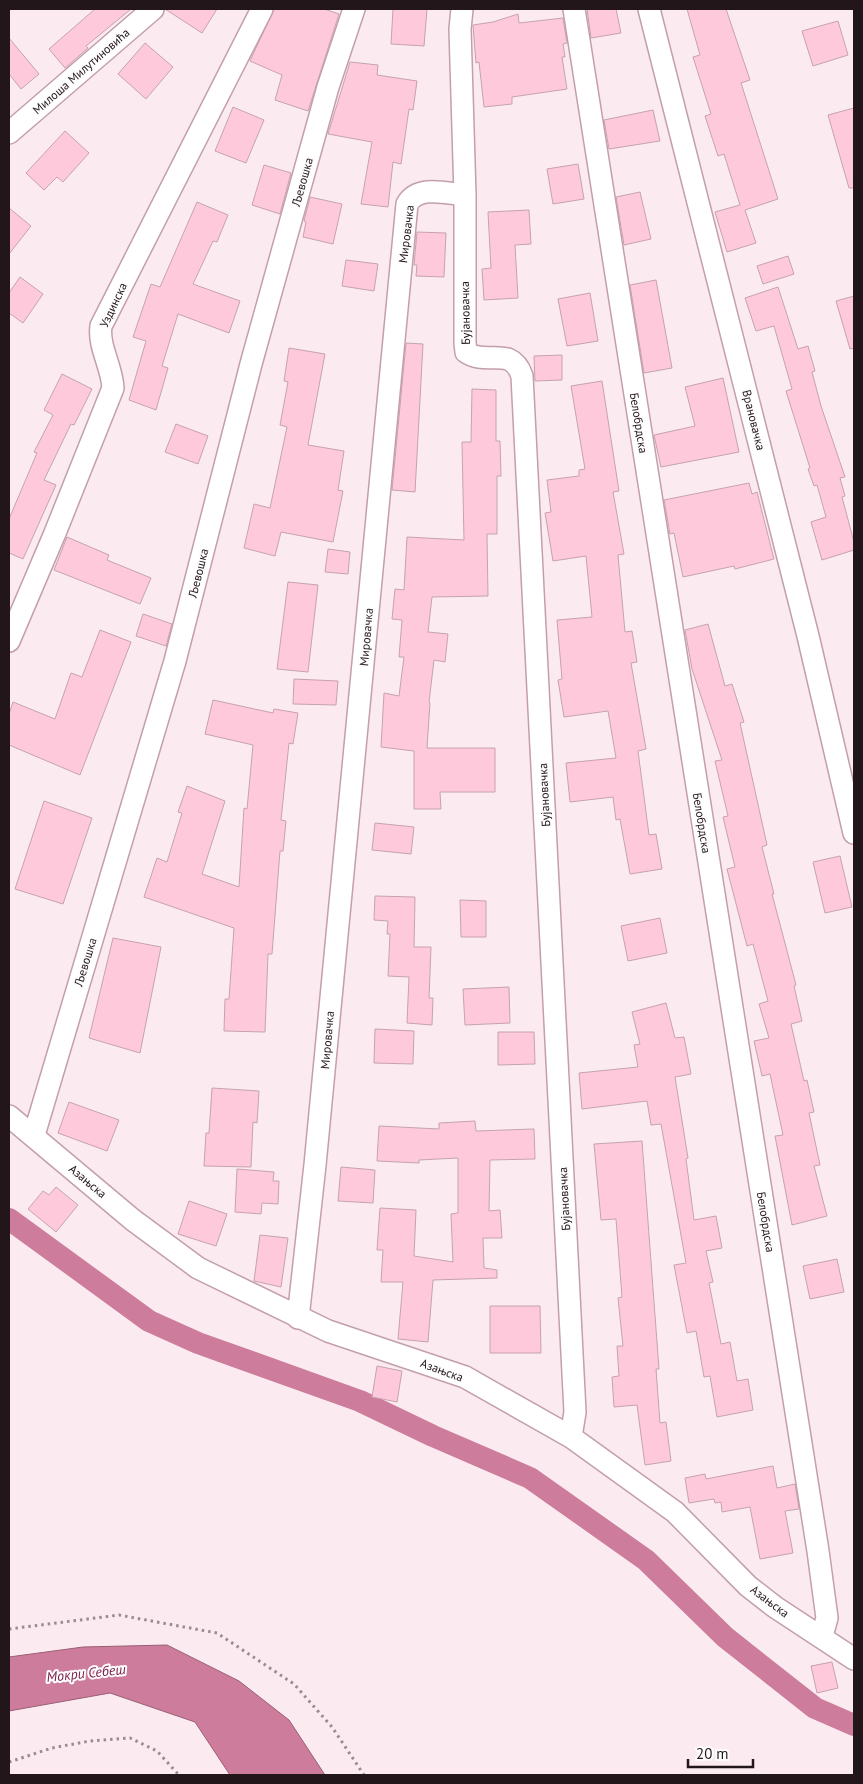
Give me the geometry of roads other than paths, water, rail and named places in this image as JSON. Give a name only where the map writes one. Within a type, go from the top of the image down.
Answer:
[{"type":"street","name":"Милоша Милутиновића","points":[[9,133],[153,9]]},
{"type":"street","name":"Уздинска","points":[[9,642],[113,388],[112,375],[100,335],[101,326],[262,9]]},
{"type":"street","name":"Љевошка","points":[[34,1135],[175,661],[251,364],[328,87],[354,9]]},
{"type":"street","points":[[462,9],[460,29],[465,195]]},
{"type":"street","name":"Белобрдска","points":[[574,9],[818,1551],[827,1618],[822,1636]]},
{"type":"street","name":"Врановачка","points":[[649,9],[808,636],[854,833]]},
{"type":"street","name":"Мировачка","points":[[298,1318],[315,1165],[407,204],[412,196],[419,192],[465,195]]},
{"type":"street","name":"Бујановачка","points":[[465,195],[466,352],[473,356],[510,359],[518,365],[522,376],[575,1412],[571,1437]]},
{"type":"street","name":"Азањска","points":[[9,1116],[164,1244],[198,1268],[298,1318],[366,1345],[465,1377],[571,1437],[676,1512],[762,1596],[854,1659]]},
{"type":"water","name":"Мокри Себеш","points":[[167,1645],[239,1681],[289,1720],[325,1775],[230,1775],[195,1722],[110,1693],[9,1711],[9,1657],[83,1647]]},
{"type":"waterway","points":[[9,1219],[149,1321],[198,1343],[360,1401],[433,1436],[530,1478],[646,1560],[725,1637],[815,1708],[854,1725]]}]
